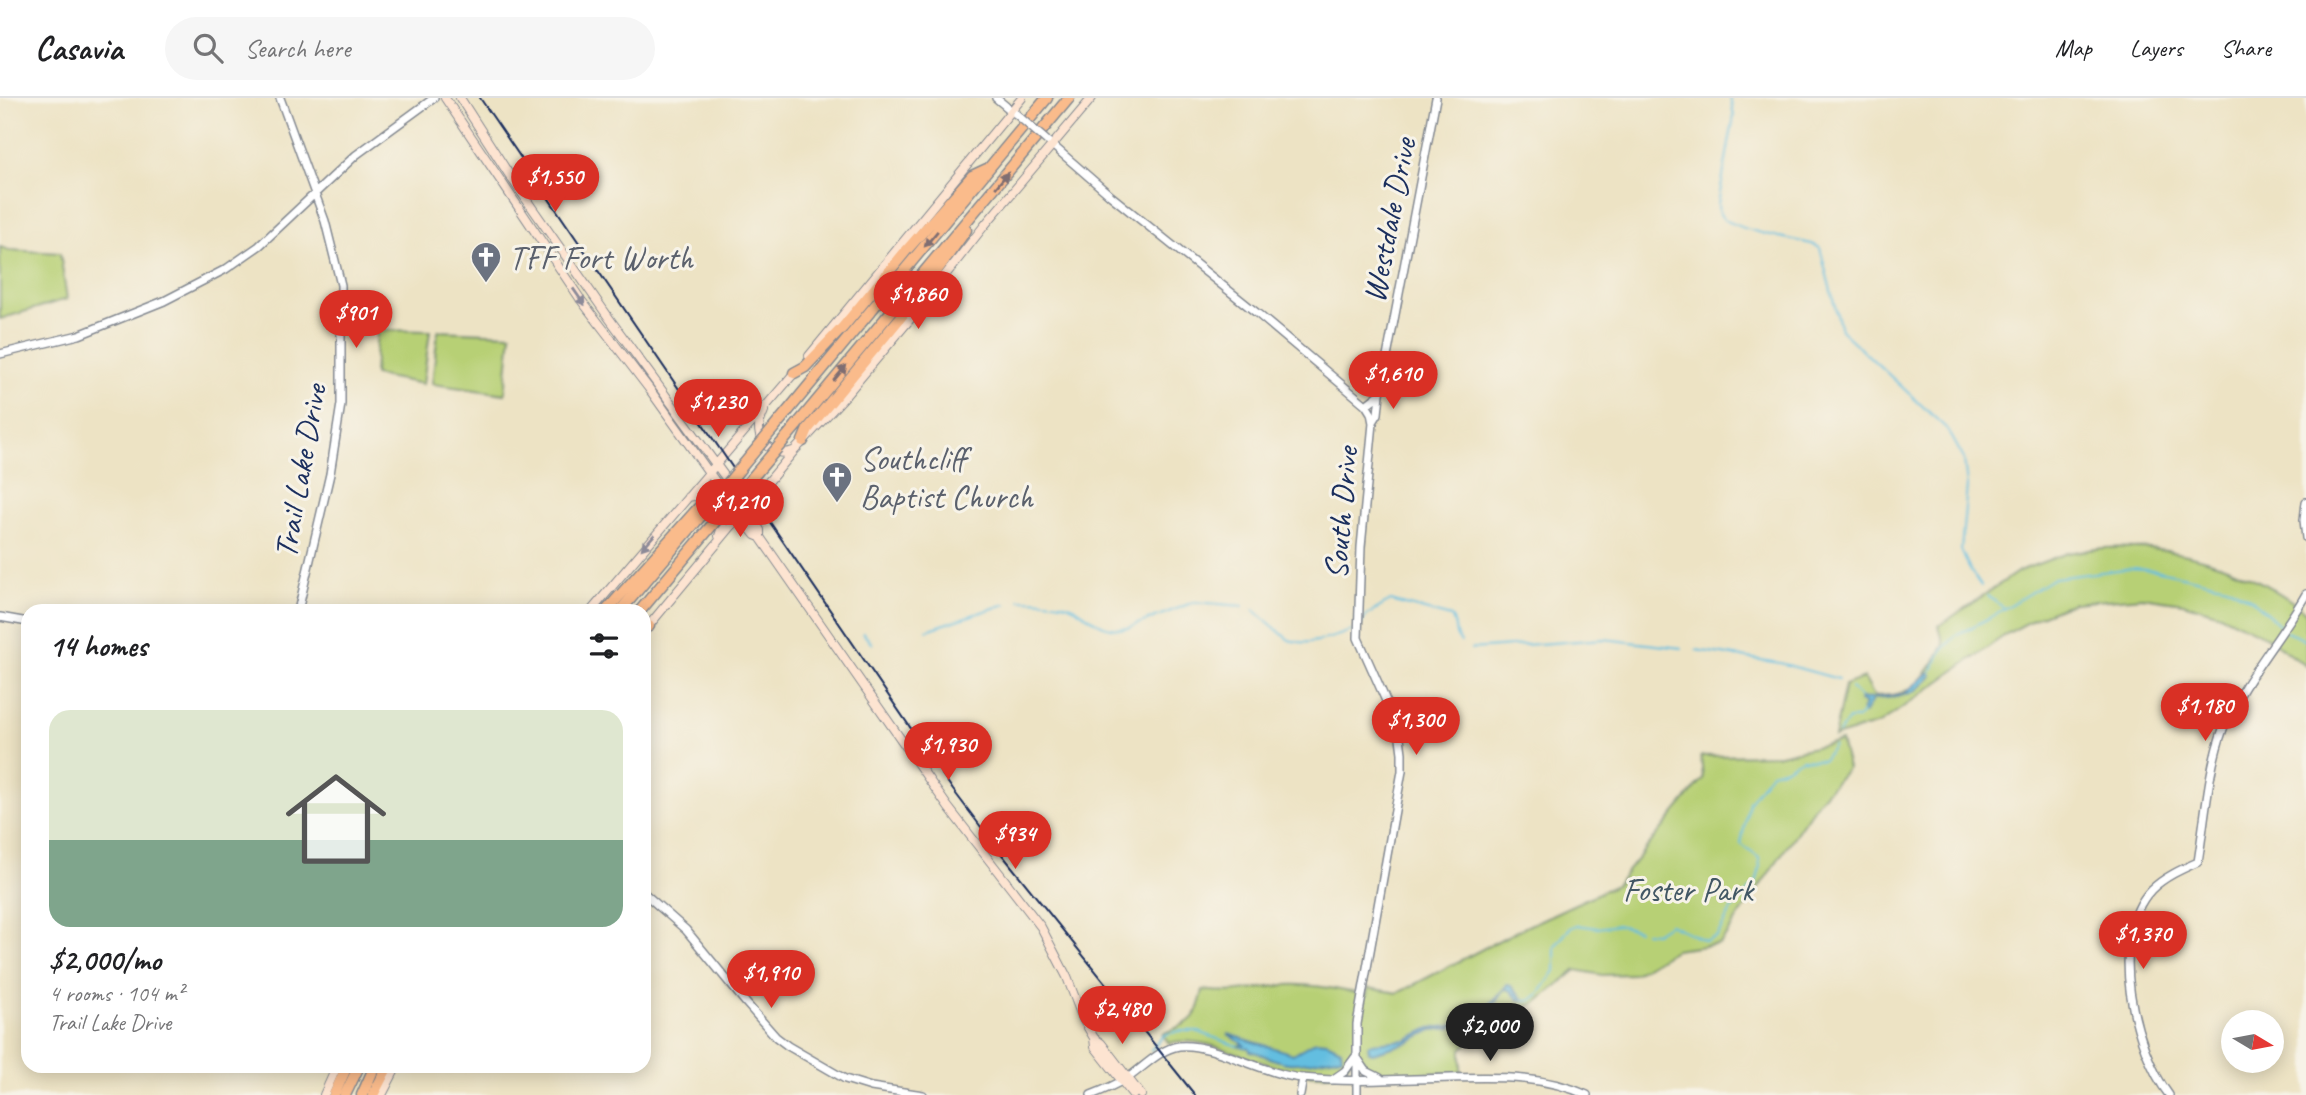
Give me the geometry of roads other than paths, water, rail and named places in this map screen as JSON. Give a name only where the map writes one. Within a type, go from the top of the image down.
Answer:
[{"type":"highway","points":[[613,604],[703,508],[714,500],[1047,98]]},
{"type":"highway","points":[[646,604],[1069,98]]},
{"type":"highway","points":[[794,373],[805,367],[843,327],[972,176],[990,168]]},
{"type":"highway","points":[[803,441],[808,429],[963,237],[975,211]]},
{"type":"highway","points":[[626,604],[703,508]]},
{"type":"highway","points":[[334,1095],[344,1073]]},
{"type":"highway","points":[[345,1095],[356,1073]]},
{"type":"highway","points":[[362,1095],[372,1073]]},
{"type":"highway","points":[[373,1095],[384,1073]]},
{"type":"main road","points":[[445,98],[581,300],[740,516],[755,535],[760,537],[948,807],[1041,927],[1067,977],[1083,1019],[1133,1095]]},
{"type":"main road","points":[[460,98],[512,179],[615,327],[747,508],[760,530],[760,537]]},
{"type":"main road","points":[[597,604],[1014,113],[1022,98]]},
{"type":"main road","points":[[651,623],[794,451],[839,403],[917,311],[1049,143],[1092,98]]},
{"type":"main road","points":[[767,405],[759,424],[762,439],[779,454],[794,451]]},
{"type":"main road","points":[[687,497],[707,497],[716,503],[724,515],[723,528],[712,548]]},
{"type":"main road","points":[[324,1095],[334,1073]]},
{"type":"main road","points":[[382,1095],[393,1073]]},
{"type":"main road","points":[[1124,1080],[1141,1095]]},
{"type":"street","name":"Trail Lake Drive","points":[[280,98],[326,220],[341,285],[341,404],[330,474],[300,604]]},
{"type":"street","points":[[0,354],[79,335],[164,301],[239,261],[259,246],[356,155],[434,98]]},
{"type":"street","name":"South Drive","points":[[996,98],[1366,405],[1371,413],[1373,423],[1361,547],[1358,638],[1399,730],[1402,771],[1358,1017],[1357,1095]]},
{"type":"street","name":"Westdale Drive","points":[[1373,423],[1378,414],[1436,98]]},
{"type":"street","points":[[1366,405],[1380,394]]},
{"type":"street","points":[[2306,502],[2306,538]]},
{"type":"street","points":[[2169,1095],[2145,1053],[2133,1010],[2129,971],[2136,917],[2150,891],[2170,875],[2198,862],[2217,749],[2224,728],[2238,700],[2306,594]]},
{"type":"street","points":[[0,617],[21,621]]},
{"type":"street","points":[[651,899],[686,930],[746,1003],[776,1037],[788,1046],[845,1079],[871,1087],[923,1095]]},
{"type":"street","points":[[1091,1095],[1103,1092],[1124,1080],[1167,1049],[1188,1046],[1279,1074],[1303,1078],[1357,1081],[1514,1077],[1555,1083],[1587,1095]]},
{"type":"street","points":[[1332,1080],[1345,1071],[1356,1056],[1366,1071],[1384,1080]]},
{"type":"street","points":[[1300,1095],[1303,1078]]},
{"type":"water","points":[[1930,672],[1932,675],[1920,688],[1899,696],[1873,699],[1864,714],[1862,711],[1865,704],[1860,701],[1861,698],[1904,694]]},
{"type":"water","points":[[1507,985],[1524,1000],[1519,1000],[1510,990],[1504,989],[1486,1012],[1451,1028],[1432,1030],[1406,1043],[1369,1052],[1368,1045],[1372,1043],[1406,1040],[1430,1028],[1451,1026],[1471,1013],[1486,1009]]},
{"type":"water","points":[[1228,1034],[1293,1054],[1316,1041],[1327,1042],[1341,1049],[1342,1057],[1302,1063],[1282,1062],[1250,1051],[1249,1048],[1236,1046],[1244,1045]]},
{"type":"waterway","points":[[1730,98],[1734,116],[1718,204],[1720,214],[1724,219],[1742,227],[1820,248],[1841,330],[1948,430],[1964,459],[1967,486],[1961,550],[1981,586]]},
{"type":"waterway","points":[[1931,672],[1941,652],[1955,636],[2054,578],[2133,568],[2155,570],[2227,586],[2251,599],[2282,627]]},
{"type":"waterway","points":[[1988,596],[2004,608]]},
{"type":"waterway","points":[[1020,600],[1067,604],[1104,626],[1118,629],[1128,628],[1194,602],[1243,606]]},
{"type":"waterway","points":[[1361,624],[1367,615],[1390,601],[1451,617],[1461,642]]},
{"type":"waterway","points":[[927,630],[1006,604]]},
{"type":"waterway","points":[[1254,610],[1289,640],[1297,642],[1321,640],[1351,631]]},
{"type":"waterway","points":[[2286,632],[2306,640]]},
{"type":"waterway","points":[[863,633],[872,644]]},
{"type":"waterway","points":[[1471,649],[1604,639],[1682,648]]},
{"type":"waterway","points":[[1696,650],[1780,663],[1838,679]]},
{"type":"waterway","points":[[1851,688],[1860,697]]},
{"type":"waterway","points":[[1838,734],[1849,719],[1857,719],[1862,713]]},
{"type":"waterway","points":[[1645,932],[1655,933],[1669,924],[1706,941],[1717,936],[1732,909],[1756,883],[1760,868],[1759,858],[1741,844],[1749,802],[1771,772],[1786,768],[1802,759],[1823,760],[1834,745]]},
{"type":"waterway","points":[[1523,1000],[1530,1001],[1539,994],[1555,971],[1555,946],[1570,928],[1577,925],[1598,928],[1617,925],[1638,930]]},
{"type":"waterway","points":[[1151,1050],[1164,1035],[1179,1031],[1196,1031],[1237,1046]]},
{"type":"railway","points":[[480,98],[953,790],[1195,1095]]},
{"type":"place","name":"TFF Fort Worth","points":[[486,284]]},
{"type":"place","name":"Southcliff Baptist Church","points":[[837,504]]},
{"type":"park label","name":"Foster Park","points":[[1688,889]]}]
